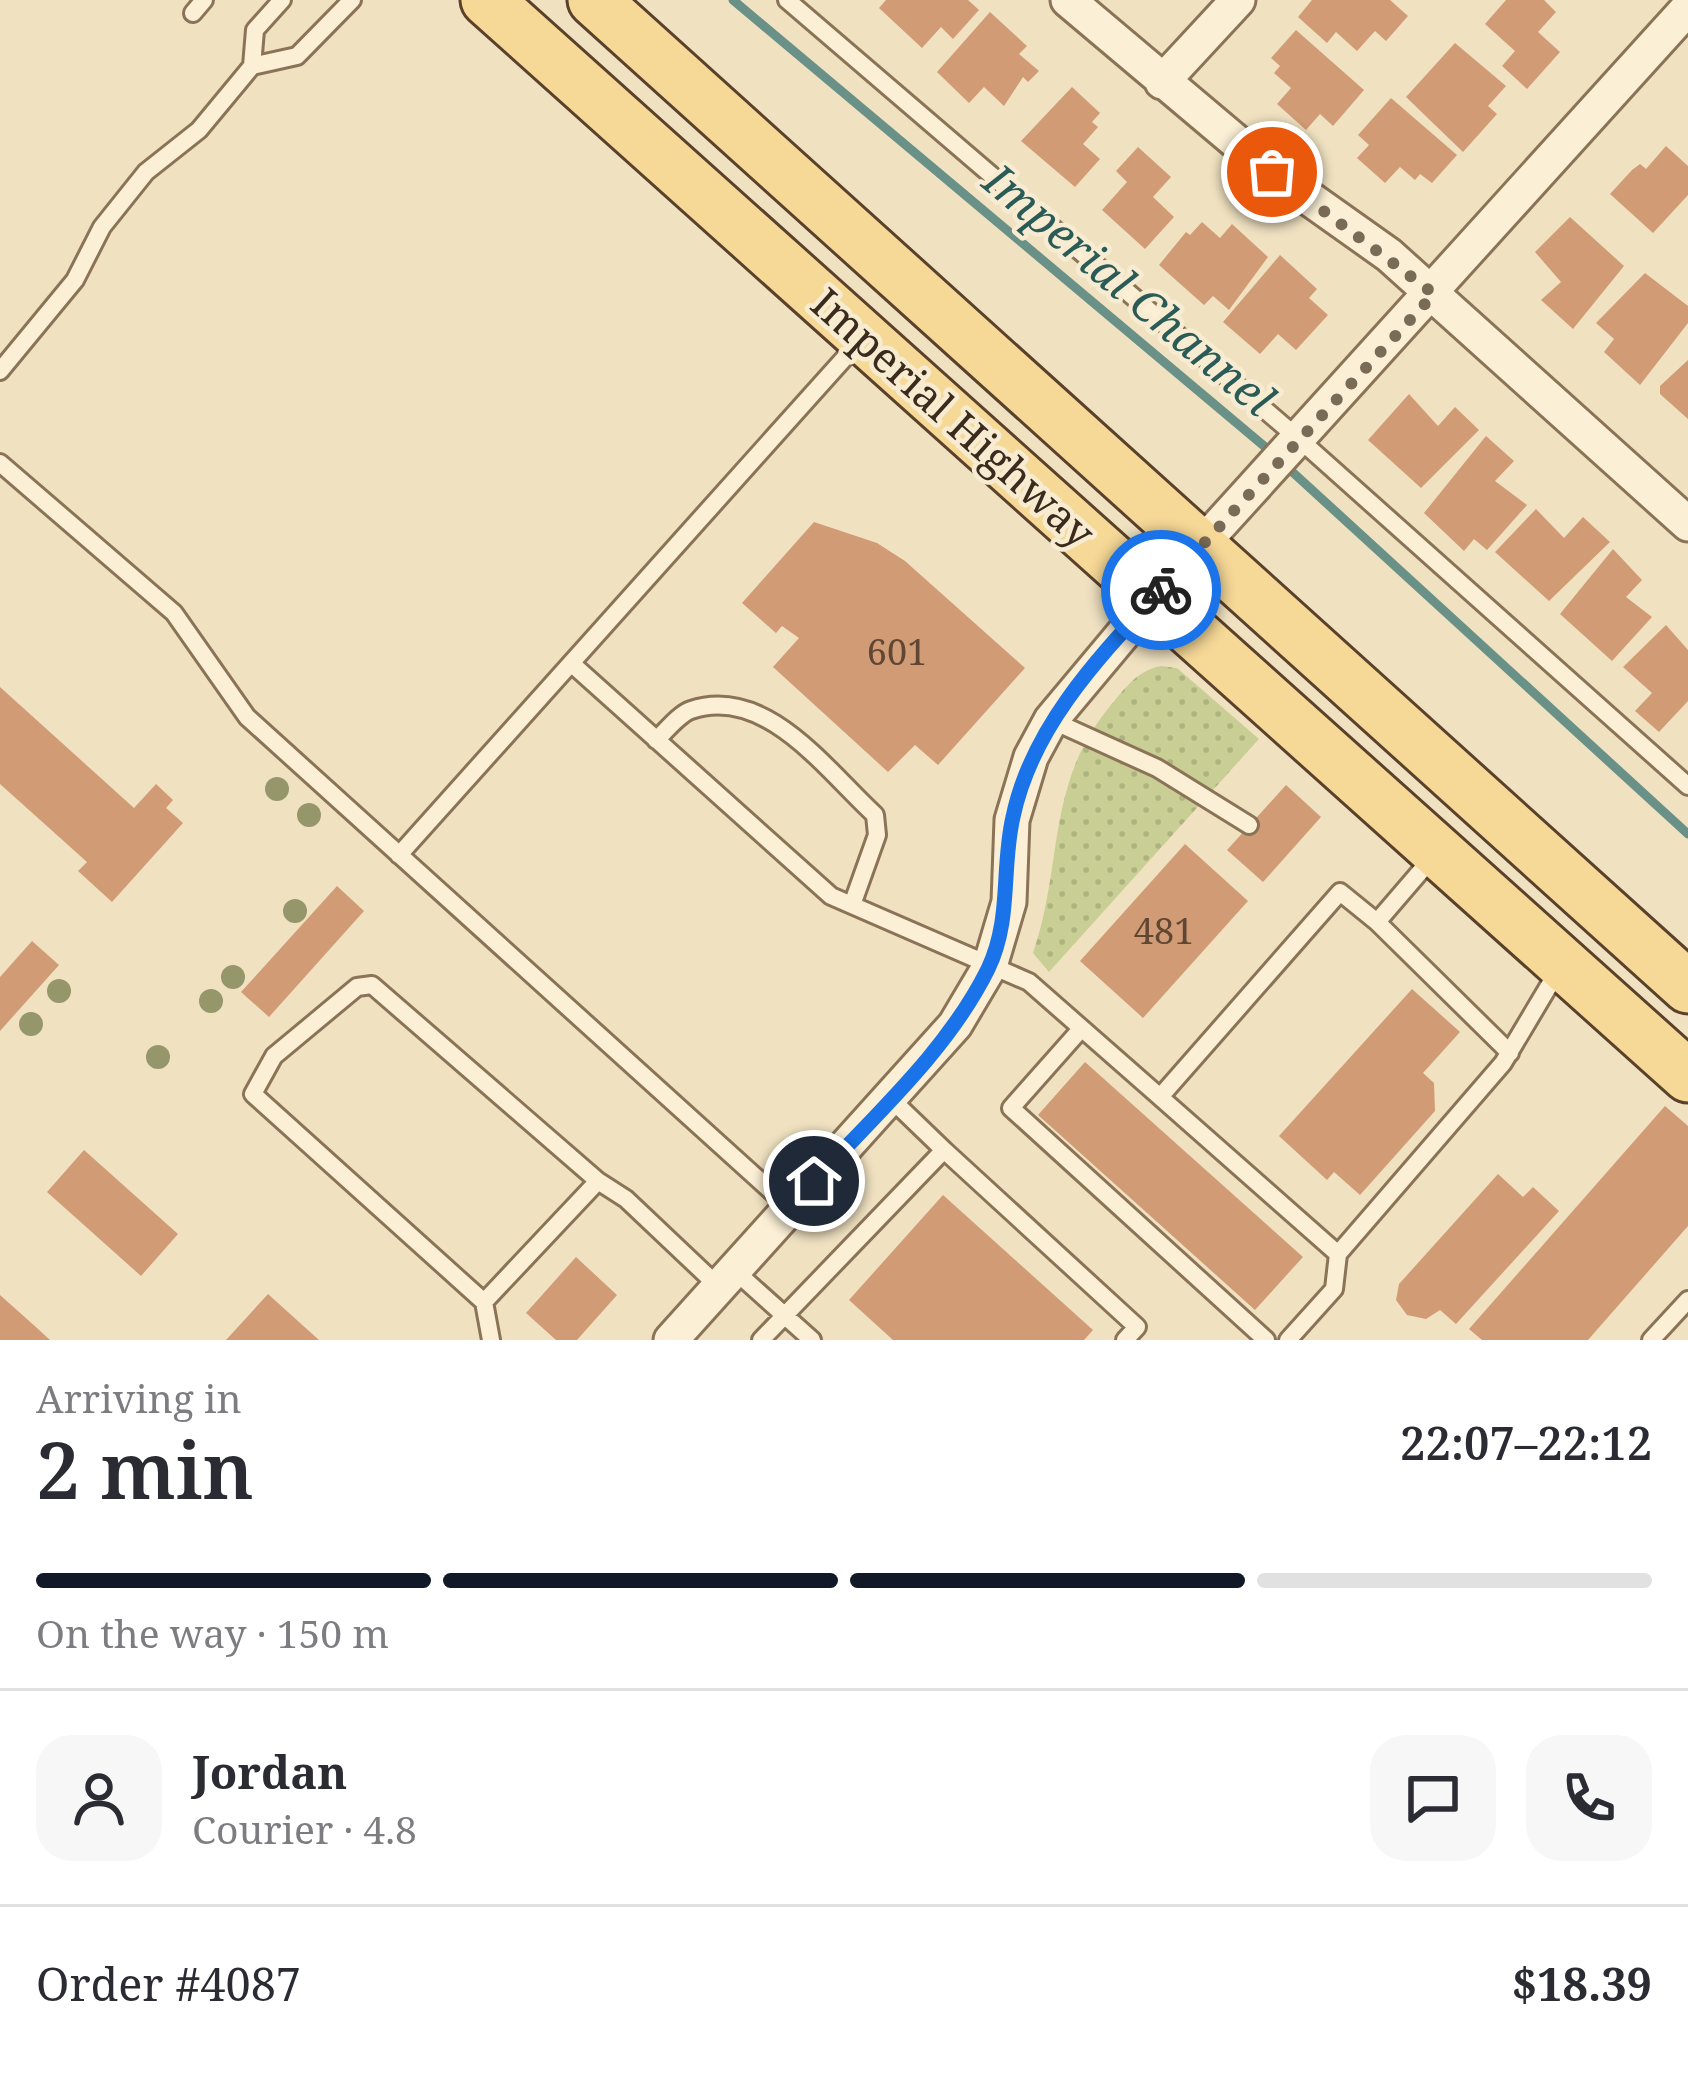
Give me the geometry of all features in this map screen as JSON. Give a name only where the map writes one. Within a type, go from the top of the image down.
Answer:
[{"type":"main road","name":"Imperial Highway","points":[[487,0],[1688,1076]]},
{"type":"main road","name":"Imperial Highway","points":[[594,0],[1688,987]]},
{"type":"street","points":[[1068,0],[1162,82],[1434,294],[1688,524]]},
{"type":"street","points":[[1162,82],[1238,0]]},
{"type":"street","points":[[671,1340],[956,1025],[990,966],[1009,902],[1012,820],[1031,757],[1051,720],[1154,597],[1434,294],[1688,8]]},
{"type":"lane","points":[[0,371],[76,280],[102,227],[146,172],[199,130],[252,66],[256,29],[282,0]]},
{"type":"lane","points":[[252,66],[297,56],[352,0]]},
{"type":"lane","points":[[787,0],[1299,439],[1688,786]]},
{"type":"lane","points":[[399,854],[863,338]]},
{"type":"lane","points":[[0,463],[174,613],[247,717],[790,1208]]},
{"type":"lane","points":[[571,664],[831,896],[1029,982],[1338,1254]]},
{"type":"lane","points":[[656,740],[688,710],[740,704],[767,717],[875,814],[877,836],[851,905]]},
{"type":"lane","points":[[1051,720],[1157,768],[1249,825]]},
{"type":"lane","points":[[1378,922],[1438,852]]},
{"type":"lane","points":[[1160,1097],[1340,892],[1378,922],[1510,1053]]},
{"type":"lane","points":[[1288,1340],[1334,1289],[1338,1254],[1510,1053],[1562,964]]},
{"type":"lane","points":[[491,1340],[484,1302],[253,1094],[274,1056],[357,987],[372,985],[598,1181],[812,1340]]},
{"type":"lane","points":[[1081,1029],[1011,1108],[1265,1340]]},
{"type":"lane","points":[[890,1098],[1131,1334],[1154,1340]]},
{"type":"lane","points":[[761,1340],[944,1150]]},
{"type":"lane","points":[[484,1302],[598,1181]]},
{"type":"lane","points":[[1651,1340],[1688,1300]]},
{"type":"green space","points":[[1161,666],[1177,668],[1259,739],[1049,972],[1033,953],[1075,764],[1122,692],[1139,676]]},
{"type":"building","points":[[886,0],[968,0],[979,10],[953,39],[941,27],[922,48],[879,8]]},
{"type":"building","points":[[1312,0],[1390,0],[1408,16],[1386,41],[1375,31],[1357,51],[1336,32],[1327,43],[1298,17]]},
{"type":"building","points":[[1506,0],[1544,0],[1556,12],[1538,32],[1560,52],[1527,89],[1502,66],[1515,51],[1485,24]]},
{"type":"building","points":[[990,12],[1027,46],[1019,54],[1039,71],[1028,82],[1023,77],[1004,106],[984,87],[969,103],[937,72]]},
{"type":"building","points":[[1296,30],[1364,90],[1333,126],[1320,114],[1306,130],[1277,104],[1291,88],[1274,73],[1280,66],[1271,58]]},
{"type":"building","points":[[1455,43],[1506,86],[1488,106],[1497,114],[1463,152],[1406,97]]},
{"type":"building","points":[[1072,87],[1100,113],[1092,122],[1098,127],[1083,144],[1100,159],[1075,187],[1021,141]]},
{"type":"building","points":[[1391,98],[1457,155],[1432,183],[1420,174],[1415,180],[1400,167],[1385,183],[1357,158],[1369,145],[1358,135]]},
{"type":"building","points":[[1666,146],[1688,166],[1688,195],[1653,233],[1610,194],[1640,164],[1646,169]]},
{"type":"building","points":[[1138,147],[1171,177],[1153,197],[1174,217],[1145,249],[1102,210],[1127,182],[1116,171]]},
{"type":"building","points":[[1570,217],[1624,266],[1573,329],[1541,300],[1561,282],[1535,252]]},
{"type":"building","points":[[1202,222],[1220,238],[1232,224],[1268,257],[1229,310],[1213,296],[1204,305],[1159,265],[1186,232],[1190,235]]},
{"type":"building","points":[[1280,255],[1317,289],[1309,298],[1328,315],[1296,350],[1278,334],[1260,354],[1223,322]]},
{"type":"building","points":[[1645,273],[1688,306],[1688,323],[1640,385],[1604,352],[1614,339],[1596,323]]},
{"type":"building","points":[[1688,360],[1688,419],[1660,394],[1660,386]]},
{"type":"building","points":[[1409,394],[1438,426],[1455,407],[1479,430],[1421,488],[1368,440]]},
{"type":"building","points":[[1486,436],[1514,461],[1495,481],[1527,505],[1487,550],[1474,539],[1464,551],[1424,513]]},
{"type":"building","points":[[1536,509],[1564,538],[1583,517],[1610,542],[1549,601],[1495,552]]},
{"type":"building","points":[[814,522],[877,543],[905,561],[1025,668],[938,765],[915,745],[888,772],[773,667],[799,638],[782,626],[776,633],[742,603]]},
{"type":"building","points":[[1613,549],[1642,580],[1626,597],[1652,617],[1612,661],[1560,614]]},
{"type":"building","points":[[1666,625],[1688,650],[1688,701],[1659,732],[1635,711],[1652,693],[1623,667]]},
{"type":"building","points":[[0,687],[134,808],[156,784],[173,800],[166,808],[183,823],[112,902],[78,871],[87,862],[0,784]]},
{"type":"building","points":[[1286,785],[1321,817],[1263,882],[1227,850]]},
{"type":"building","points":[[1185,844],[1248,901],[1143,1018],[1080,961]]},
{"type":"building","points":[[337,886],[364,911],[269,1017],[241,992]]},
{"type":"building","points":[[32,941],[59,965],[0,1031],[0,977]]},
{"type":"building","points":[[1412,989],[1460,1032],[1423,1073],[1434,1083],[1435,1111],[1360,1195],[1334,1172],[1327,1180],[1279,1136]]},
{"type":"building","points":[[1085,1062],[1303,1257],[1255,1310],[1038,1115]]},
{"type":"building","points":[[1665,1106],[1688,1126],[1688,1226],[1588,1340],[1482,1340],[1469,1329]]},
{"type":"building","points":[[84,1150],[178,1234],[141,1276],[47,1192]]},
{"type":"building","points":[[1498,1174],[1523,1197],[1533,1187],[1559,1211],[1456,1324],[1440,1310],[1426,1319],[1407,1315],[1396,1300],[1399,1284]]},
{"type":"building","points":[[943,1195],[1093,1330],[1084,1340],[893,1340],[849,1300]]},
{"type":"building","points":[[576,1257],[617,1295],[577,1340],[556,1340],[526,1313]]},
{"type":"building","points":[[268,1294],[319,1340],[226,1340]]},
{"type":"building","points":[[0,1295],[37,1328],[50,1340],[0,1340]]},
{"type":"waterway","name":"Imperial Channel","points":[[733,0],[1264,446],[1688,834]]},
{"type":"way so far","points":[[1161,590],[1434,294],[1389,255],[1272,172]]},
{"type":"route","points":[[814,1181],[956,1025],[990,966],[1009,902],[1012,820],[1031,757],[1051,720],[1161,590]]}]
